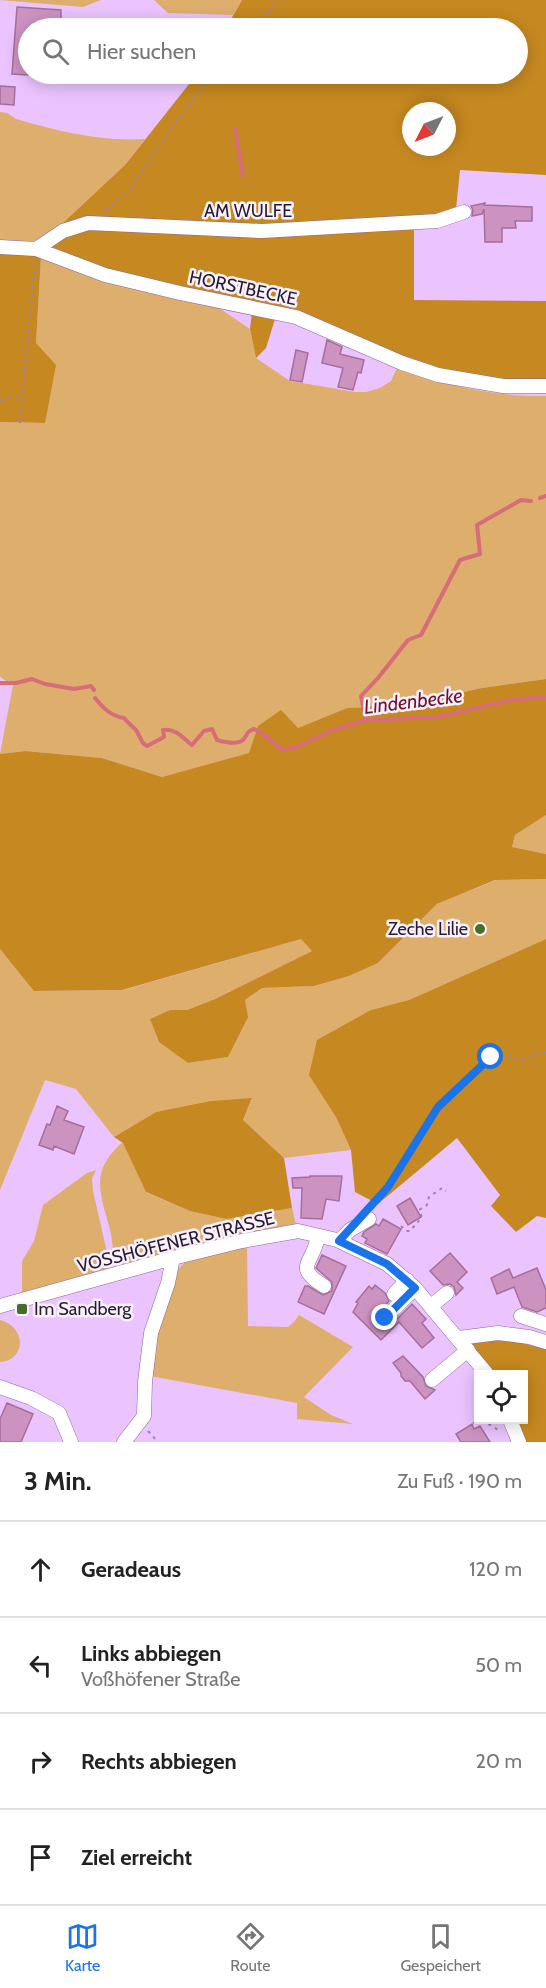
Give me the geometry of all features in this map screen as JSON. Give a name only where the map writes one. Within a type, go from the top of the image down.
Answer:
[{"type":"street","name":"AM WULFE","points":[[36,249],[63,231],[88,223],[262,231],[437,221],[464,212]]},
{"type":"street","name":"HORSTBECKE","points":[[0,247],[36,249],[105,275],[180,293],[296,316],[402,363],[438,375],[503,386],[546,386]]},
{"type":"street","points":[[339,1241],[369,1213]]},
{"type":"street","name":"VOSSHÖFENER STRASSE","points":[[0,1306],[173,1258],[242,1241],[298,1231],[339,1241],[387,1264],[411,1284],[484,1370]]},
{"type":"street","points":[[318,1236],[306,1268],[312,1278],[324,1286]]},
{"type":"street","points":[[124,1442],[144,1416],[151,1333],[168,1283],[173,1258]]},
{"type":"street","points":[[394,1294],[411,1284]]},
{"type":"street","points":[[385,1318],[411,1284]]},
{"type":"street","points":[[431,1306],[447,1293]]},
{"type":"street","points":[[521,1316],[546,1324]]},
{"type":"street","points":[[459,1338],[498,1333],[546,1342]]},
{"type":"street","points":[[432,1380],[468,1350]]},
{"type":"street","points":[[0,1387],[31,1398],[59,1413],[71,1442]]},
{"type":"street","points":[[512,1424],[519,1442]]},
{"type":"path","points":[[260,18],[271,10],[277,0]]},
{"type":"path","points":[[88,223],[130,190],[172,127],[205,84]]},
{"type":"path","points":[[20,423],[36,249]]},
{"type":"path","points":[[0,400],[22,397]]},
{"type":"path","points":[[369,1213],[438,1107],[491,1057],[500,1053],[522,1060],[546,1052]]},
{"type":"path","points":[[401,1226],[406,1231],[410,1231],[422,1217],[419,1210],[427,1205],[429,1197],[442,1188],[446,1191]]},
{"type":"path","points":[[488,1424],[505,1435]]},
{"type":"shaded area","points":[[0,0],[101,0],[83,7]]},
{"type":"shaded area","points":[[154,0],[242,0],[233,15],[168,13]]},
{"type":"shaded area","points":[[242,0],[546,0],[546,175],[460,170],[456,209],[438,218],[414,219],[414,300],[546,301],[546,383],[503,383],[440,373],[276,316],[266,348],[256,358],[250,329],[253,304],[81,263],[45,248],[50,235],[125,165],[189,84],[528,84],[528,18],[232,18]]},
{"type":"shaded area","points":[[0,112],[7,113],[16,119],[80,135],[112,139],[145,139],[125,165],[50,235],[25,242],[0,243]]},
{"type":"shaded area","points":[[0,252],[41,256],[36,343],[56,365],[45,423],[0,422]]},
{"type":"shaded area","points":[[41,256],[216,306],[250,329],[256,358],[290,381],[366,392],[380,388],[391,381],[397,368],[470,389],[546,396],[546,679],[482,688],[405,705],[347,708],[298,728],[258,726],[250,753],[162,777],[102,758],[25,751],[0,754],[13,685],[0,677],[0,422],[45,423],[36,343]]},
{"type":"shaded area","points":[[546,679],[546,815],[515,835],[512,847],[546,854],[546,879],[495,880],[437,904],[378,963],[349,976],[314,986],[262,988],[245,1000],[248,1017],[228,1057],[188,1063],[159,1042],[150,1019],[170,1010],[187,1010],[215,999],[312,951],[301,939],[122,990],[34,991],[0,949],[0,754],[25,751],[102,758],[162,777],[249,753],[258,726],[281,710],[298,728],[347,708],[405,705],[482,688]]},
{"type":"shaded area","points":[[546,815],[546,854],[512,847],[515,835]]},
{"type":"shaded area","points":[[546,879],[546,939],[409,1000],[371,1010],[336,1117],[351,1150],[284,1158],[243,1120],[252,1099],[156,1112],[114,1137],[76,1089],[45,1080],[0,1190],[0,949],[35,991],[123,990],[301,939],[312,951],[215,999],[187,1010],[170,1010],[150,1019],[159,1042],[189,1063],[228,1057],[237,1037],[245,1000],[262,988],[314,986],[349,976],[378,963],[437,904],[496,880]]},
{"type":"shaded area","points":[[546,939],[546,1218],[537,1216],[516,1232],[491,1206],[500,1195],[457,1138],[378,1204],[355,1192],[351,1150],[336,1117],[309,1075],[317,1040],[371,1010],[409,1000]]},
{"type":"shaded area","points":[[252,1098],[243,1120],[284,1158],[292,1208],[226,1219],[190,1211],[146,1192],[123,1143],[114,1137],[156,1112],[211,1101]]},
{"type":"shaded area","points":[[123,1142],[147,1193],[190,1211],[226,1219],[292,1208],[296,1225],[118,1267],[100,1185],[105,1164]]},
{"type":"shaded area","points":[[96,1170],[92,1179],[93,1191],[111,1270],[22,1294],[22,1261],[34,1241],[43,1205],[87,1173]]},
{"type":"shaded area","points":[[247,1245],[248,1326],[288,1327],[299,1315],[353,1347],[304,1397],[331,1415],[353,1424],[297,1419],[297,1403],[150,1376],[153,1338],[175,1273],[185,1262]]},
{"type":"shaded area","points":[[0,1320],[9,1323],[15,1329],[20,1342],[15,1355],[9,1360],[0,1362]]},
{"type":"shaded area","points":[[498,1337],[546,1349],[546,1442],[525,1442],[518,1424],[528,1424],[528,1370],[490,1370],[468,1341]]},
{"type":"building","points":[[17,7],[61,10],[61,18],[18,18],[18,74],[12,74]]},
{"type":"building","points":[[0,86],[15,87],[14,105],[0,104]]},
{"type":"building","points":[[485,203],[484,205],[532,207],[532,221],[515,221],[516,228],[502,228],[502,242],[485,242],[484,209],[482,214],[472,216],[471,206]]},
{"type":"building","points":[[327,340],[342,347],[340,354],[364,360],[353,390],[338,387],[343,368],[322,363]]},
{"type":"building","points":[[296,350],[308,353],[302,382],[290,380]]},
{"type":"building","points":[[57,1106],[68,1111],[64,1120],[84,1127],[74,1154],[54,1146],[53,1150],[39,1145]]},
{"type":"building","points":[[342,1176],[339,1201],[326,1199],[322,1219],[301,1218],[302,1188],[293,1188],[292,1178]]},
{"type":"building","points":[[410,1198],[421,1217],[408,1225],[397,1206]]},
{"type":"building","points":[[383,1219],[401,1229],[387,1254],[365,1243],[367,1239],[362,1236],[376,1224],[379,1226]]},
{"type":"building","points":[[450,1253],[467,1272],[457,1282],[463,1288],[456,1295],[454,1287],[450,1284],[443,1285],[430,1271]]},
{"type":"building","points":[[322,1255],[346,1266],[324,1314],[298,1302],[305,1286],[323,1295],[332,1291],[332,1282],[316,1268]]},
{"type":"building","points":[[537,1268],[546,1290],[546,1308],[537,1312],[522,1307],[514,1287],[497,1294],[491,1278],[509,1269],[513,1278]]},
{"type":"building","points":[[375,1285],[385,1293],[389,1301],[377,1315],[379,1325],[383,1327],[391,1325],[412,1304],[426,1319],[422,1323],[434,1338],[422,1348],[399,1322],[381,1340],[353,1312],[358,1303],[356,1302],[369,1286],[372,1289]]},
{"type":"building","points":[[403,1356],[423,1377],[426,1386],[435,1390],[425,1399],[410,1381],[405,1381],[393,1363]]},
{"type":"building","points":[[7,1403],[33,1414],[21,1442],[0,1442],[0,1419]]},
{"type":"building","points":[[472,1424],[474,1429],[480,1426],[490,1442],[461,1442],[456,1434]]},
{"type":"waterway","points":[[235,129],[243,176]]},
{"type":"waterway","points":[[540,498],[546,496]]},
{"type":"waterway","points":[[366,720],[361,696],[408,640],[421,635],[460,560],[480,554],[477,525],[521,500],[531,501]]},
{"type":"waterway","name":"Lindenbecke","points":[[0,683],[16,683],[32,679],[45,684],[74,689],[91,686],[94,690]]},
{"type":"waterway","name":"Lindenbecke","points":[[95,698],[108,711],[124,718],[147,746],[164,737],[163,730],[176,732],[192,745],[204,731],[212,729],[217,740],[234,743],[243,740],[248,732],[254,729],[282,750],[297,747],[333,730],[366,720],[439,717],[511,700],[546,697]]},
{"type":"place","name":"Zeche Lilie","points":[[480,929]]},
{"type":"place","name":"Im Sandberg","points":[[22,1309]]},
{"type":"route","points":[[385,1318],[415,1288],[387,1264],[339,1241],[388,1187],[438,1107],[491,1057]]}]
